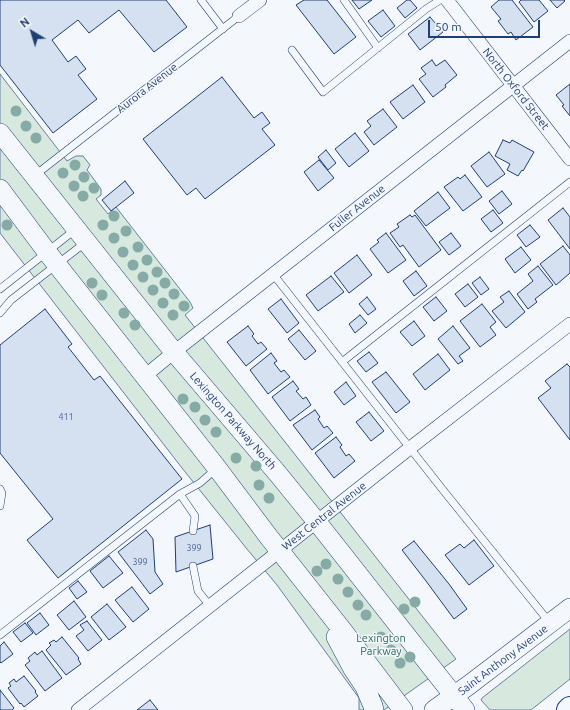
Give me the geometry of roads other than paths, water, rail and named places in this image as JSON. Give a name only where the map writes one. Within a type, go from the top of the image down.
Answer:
[{"type":"main road","name":"Lexington Parkway North","points":[[0,133],[174,352],[317,522],[459,703]]},
{"type":"main road","points":[[0,189],[404,710]]},
{"type":"main road","points":[[312,592],[353,669],[365,687],[374,710]]},
{"type":"main road","name":"Saint Anthony Avenue","points":[[434,710],[459,703],[570,608]]},
{"type":"street","name":"Aurora Avenue","points":[[239,16],[260,0]]},
{"type":"street","name":"North Oxford Street","points":[[447,0],[570,159]]},
{"type":"street","name":"Fuller Avenue","points":[[145,376],[570,41]]},
{"type":"street","name":"West Central Avenue","points":[[78,710],[410,448],[570,324]]},
{"type":"lane","points":[[201,0],[223,29]]},
{"type":"lane","points":[[344,0],[378,48]]},
{"type":"lane","points":[[292,50],[324,92],[426,9],[440,0]]},
{"type":"lane","name":"Aurora Avenue","points":[[34,176],[239,16]]},
{"type":"lane","points":[[342,362],[570,182]]},
{"type":"lane","points":[[0,313],[52,258],[81,235]]},
{"type":"lane","points":[[0,289],[52,258],[81,235]]},
{"type":"lane","points":[[273,274],[550,624]]},
{"type":"lane","points":[[0,635],[180,494],[200,482],[217,468]]},
{"type":"lane","points":[[0,489],[2,493],[0,506]]},
{"type":"lane","points":[[180,494],[195,516],[193,531]]},
{"type":"lane","points":[[193,566],[198,590],[210,606]]},
{"type":"park label","name":"Lexington Parkway","points":[[381,644]]}]
